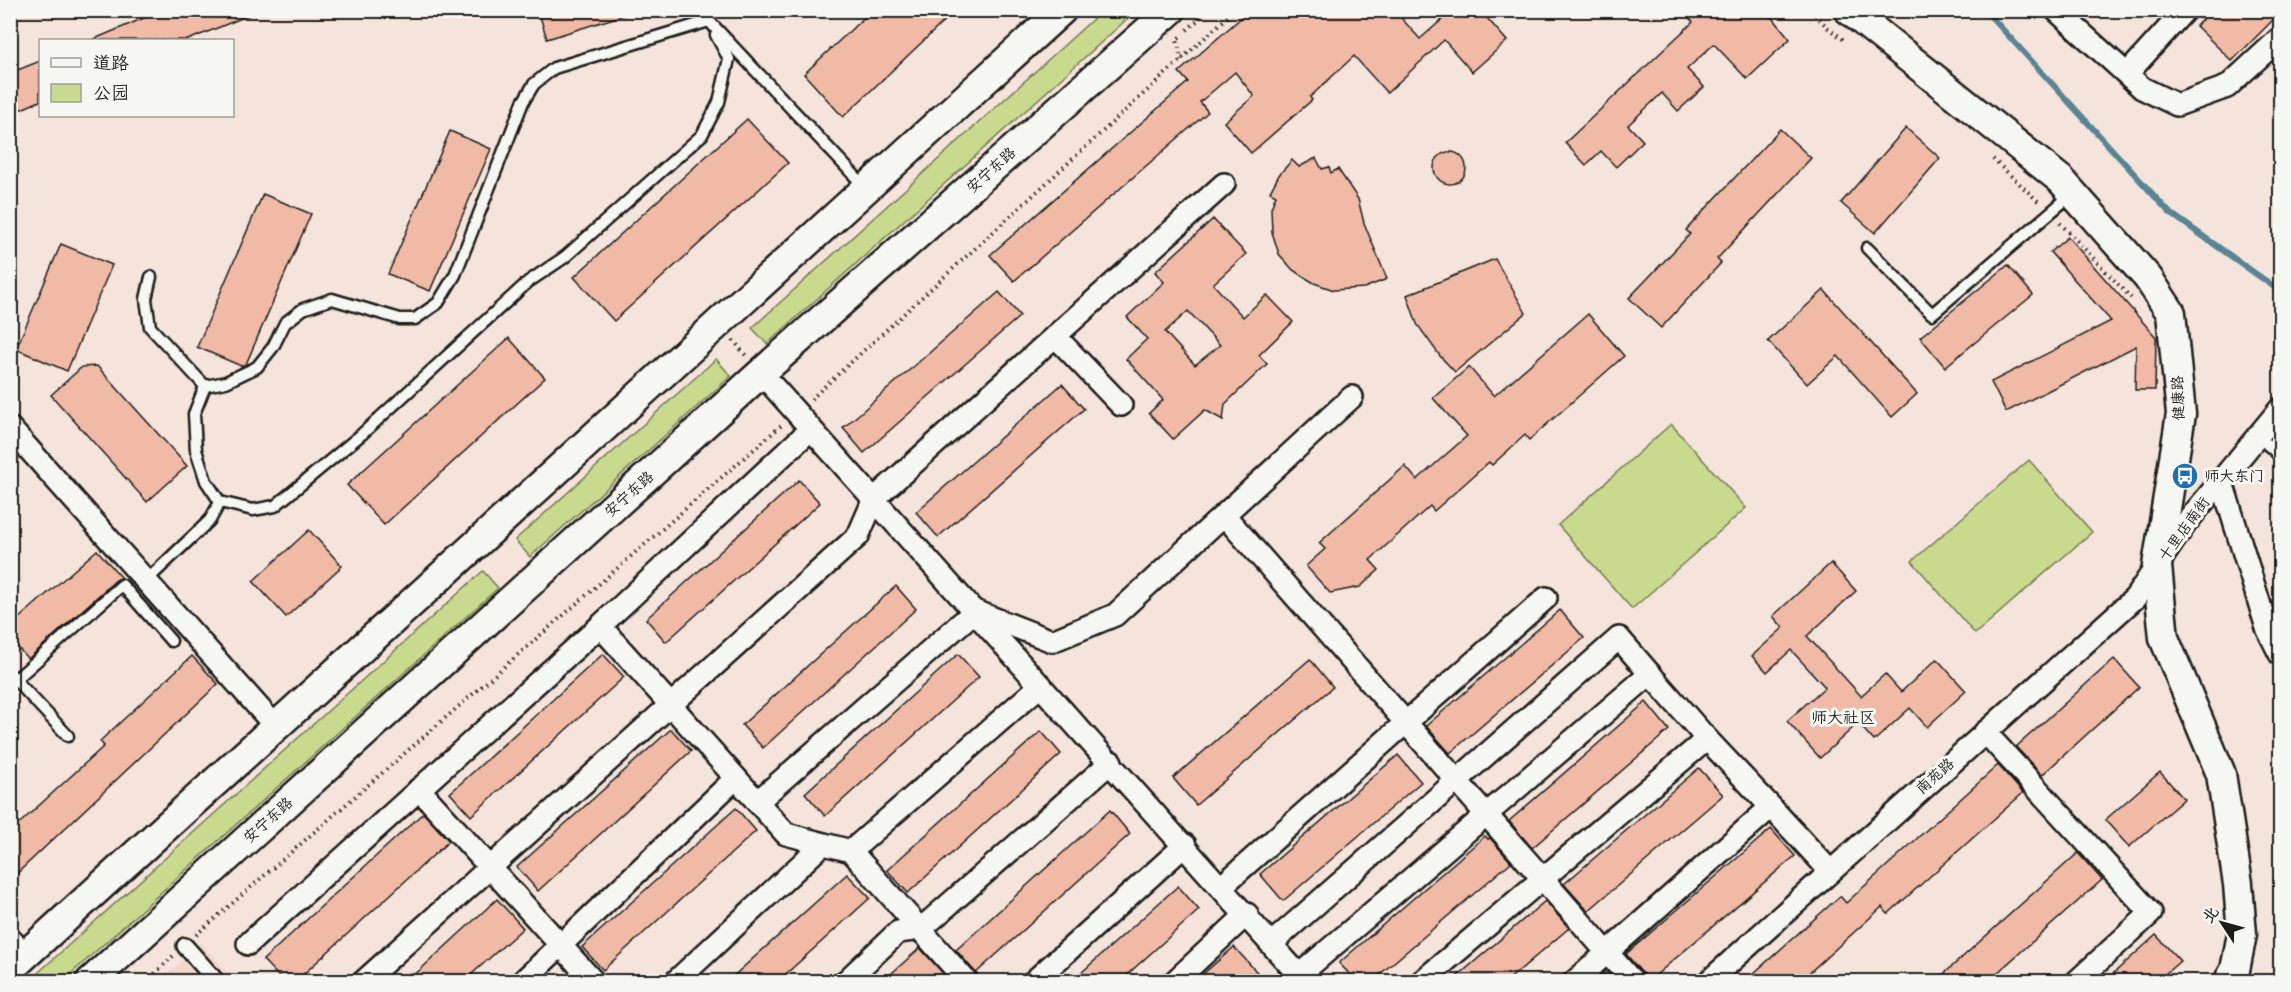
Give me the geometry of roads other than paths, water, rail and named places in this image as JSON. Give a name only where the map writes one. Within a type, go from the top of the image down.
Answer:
[{"type":"main road","points":[[16,954],[276,727],[1062,10]]},
{"type":"main road","name":"安宁东路","points":[[90,981],[761,374],[1171,10]]},
{"type":"main road","name":"健康路","points":[[1849,10],[2061,180],[2148,278],[2171,313],[2181,414],[2157,566],[2164,638],[2220,774],[2240,904],[2242,934],[2236,978]]},
{"type":"street","points":[[2056,10],[2142,88],[2177,105],[2227,87],[2280,38]]},
{"type":"street","points":[[2127,74],[2185,10]]},
{"type":"street","points":[[363,981],[858,536],[874,499],[1224,184]]},
{"type":"street","points":[[1055,336],[1121,405]]},
{"type":"street","points":[[761,374],[1222,886],[1272,943],[1298,979],[1650,674]]},
{"type":"street","points":[[975,611],[1052,641],[1116,615],[1352,398]]},
{"type":"street","name":"十里店南街","points":[[2157,566],[2186,523],[2280,409]]},
{"type":"street","points":[[10,428],[276,727]]},
{"type":"street","points":[[248,944],[600,626],[811,429]]},
{"type":"street","points":[[2221,479],[2267,628],[2280,654]]},
{"type":"street","points":[[1224,515],[1633,981]]},
{"type":"street","name":"南苑路","points":[[1708,981],[2135,598],[2157,566]]},
{"type":"street","points":[[1222,886],[1546,598]]},
{"type":"street","points":[[757,802],[975,611]]},
{"type":"street","points":[[600,626],[786,834],[851,851],[967,981]]},
{"type":"street","points":[[1272,943],[1619,638],[1707,739],[1830,871]]},
{"type":"street","points":[[851,851],[1041,685]]},
{"type":"street","points":[[1985,732],[2151,913],[2076,981]]},
{"type":"street","points":[[1421,981],[1707,739]]},
{"type":"street","points":[[845,981],[898,932],[921,929],[1111,762]]},
{"type":"street","points":[[522,981],[736,778]]},
{"type":"street","points":[[419,789],[594,981]]},
{"type":"street","points":[[1574,981],[1771,807]]},
{"type":"street","points":[[675,981],[823,844]]},
{"type":"street","points":[[1033,981],[1185,845]]},
{"type":"street","points":[[1174,981],[1246,914]]},
{"type":"street","points":[[184,946],[217,981]]},
{"type":"lane","points":[[709,21],[867,189]]},
{"type":"lane","points":[[205,386],[226,382],[257,367],[273,347],[285,323],[303,309],[332,299],[400,319],[415,319],[438,303],[455,274],[523,102],[534,84],[554,68],[709,21]]},
{"type":"lane","points":[[205,386],[194,414],[196,450],[206,482],[220,502],[253,510],[276,506],[362,434],[528,282],[565,257],[702,135],[718,102],[729,59],[709,21]]},
{"type":"lane","points":[[1867,248],[1932,314],[2073,194]]},
{"type":"lane","points":[[151,277],[146,299],[150,327],[205,386]]},
{"type":"lane","points":[[2258,436],[2280,456]]},
{"type":"lane","points":[[146,581],[210,520],[220,502]]},
{"type":"lane","points":[[68,736],[13,677],[122,585],[171,641]]},
{"type":"waterway","points":[[1985,10],[2169,212],[2280,291]]},
{"type":"place","name":"师大东门","points":[[2185,476]]},
{"type":"district","name":"师大社区","points":[[1843,717]]}]
